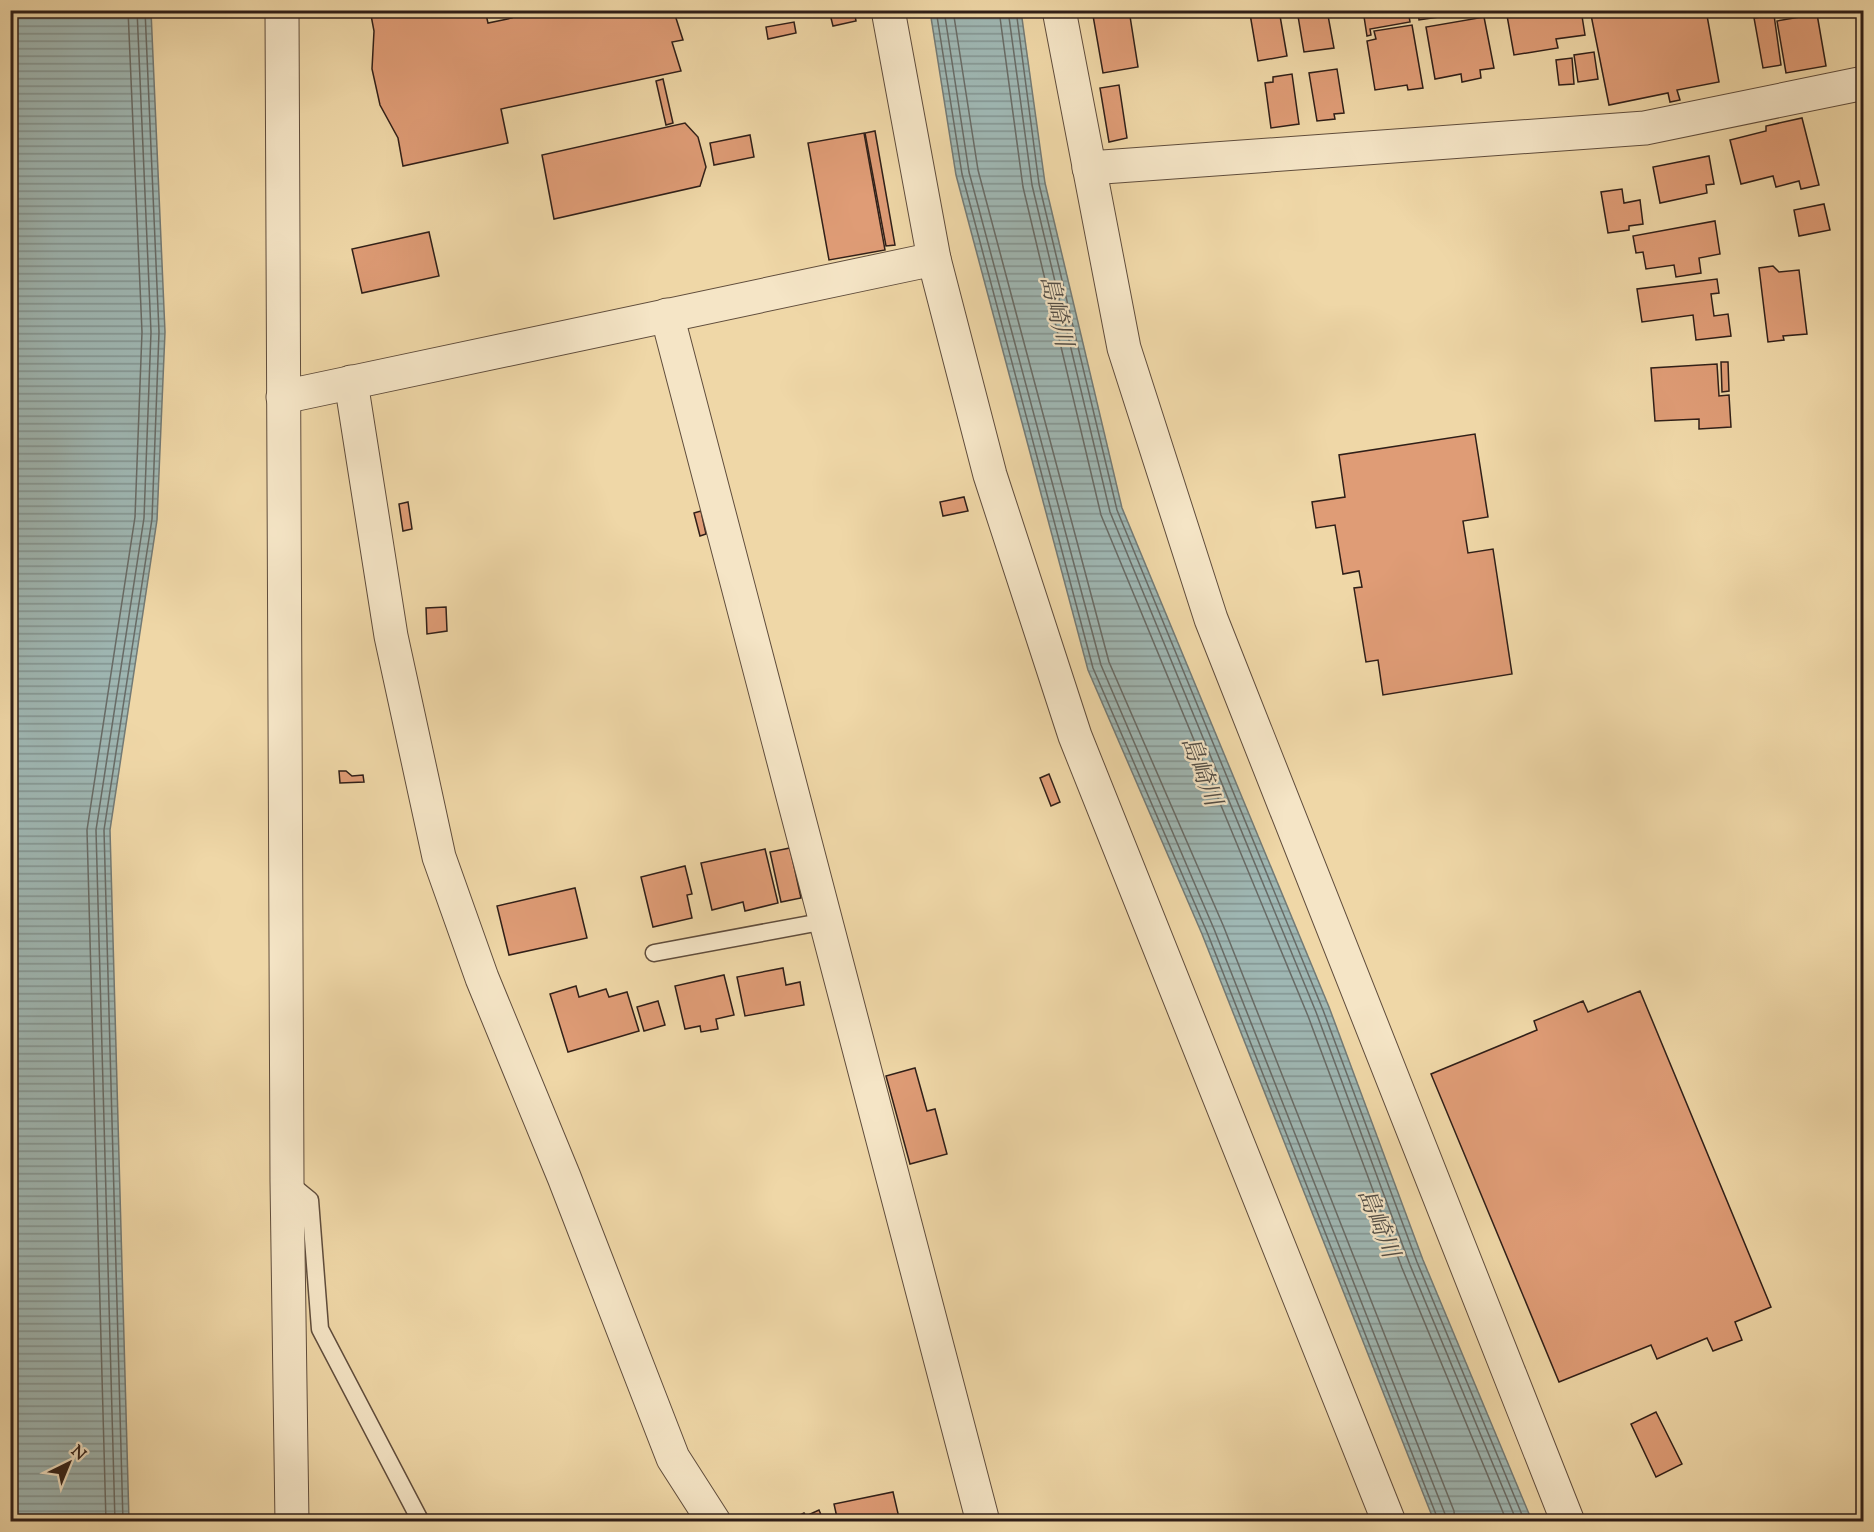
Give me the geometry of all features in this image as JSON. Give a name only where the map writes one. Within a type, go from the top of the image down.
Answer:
[{"type":"street","points":[[282,10],[287,1181],[292,1521]]},
{"type":"street","points":[[888,10],[934,259],[990,475],[1075,736],[1389,1521]]},
{"type":"street","points":[[1059,10],[1124,348],[1211,619],[1568,1521]]},
{"type":"street","points":[[1089,168],[1645,128],[1863,83]]},
{"type":"street","points":[[283,397],[934,259]]},
{"type":"street","points":[[667,315],[983,1521]]},
{"type":"street","points":[[351,382],[392,636],[439,857],[482,978],[564,1177],[673,1458],[714,1521]]},
{"type":"lane","points":[[654,952],[826,921]]},
{"type":"lane","points":[[287,1181],[310,1200],[320,1329],[421,1521]]},
{"type":"water","points":[[10,11],[151,11],[165,332],[157,520],[110,830],[129,1521],[11,1521]]},
{"type":"water","name":"島崎川","points":[[930,11],[1021,11],[1045,183],[1122,508],[1329,1007],[1423,1260],[1532,1521],[1434,1521],[1202,934],[1088,670],[956,175]]},
{"type":"building","points":[[370,10],[485,10],[488,23],[512,18],[510,10],[664,10],[665,14],[674,12],[683,40],[672,42],[681,71],[501,109],[508,143],[403,166],[398,138],[380,105],[372,69],[374,31]]},
{"type":"building","points":[[829,10],[854,10],[856,21],[833,26]]},
{"type":"building","points":[[1092,10],[1129,10],[1138,67],[1103,73]]},
{"type":"building","points":[[1279,10],[1287,56],[1258,61],[1250,14]]},
{"type":"building","points":[[1297,10],[1327,10],[1334,48],[1304,52]]},
{"type":"building","points":[[1363,10],[1408,10],[1410,22],[1370,29],[1371,35],[1367,36]]},
{"type":"building","points":[[1418,10],[1444,10],[1445,16],[1419,20]]},
{"type":"building","points":[[1506,10],[1581,10],[1585,35],[1556,39],[1558,48],[1514,55]]},
{"type":"building","points":[[1590,10],[1706,10],[1719,82],[1677,90],[1680,100],[1670,102],[1668,93],[1609,105]]},
{"type":"building","points":[[1817,14],[1826,66],[1786,73],[1777,21]]},
{"type":"building","points":[[1774,15],[1781,65],[1763,68],[1754,18]]},
{"type":"building","points":[[1484,17],[1494,68],[1480,70],[1481,78],[1462,82],[1461,74],[1435,79],[1426,27]]},
{"type":"building","points":[[794,22],[796,33],[768,39],[766,27]]},
{"type":"building","points":[[1412,25],[1423,88],[1408,90],[1407,85],[1375,90],[1367,41],[1376,39],[1374,31]]},
{"type":"building","points":[[1594,52],[1598,79],[1578,82],[1574,55]]},
{"type":"building","points":[[1572,58],[1574,84],[1559,85],[1556,60]]},
{"type":"building","points":[[1337,69],[1344,113],[1334,114],[1335,119],[1317,121],[1309,73]]},
{"type":"building","points":[[1292,74],[1299,124],[1271,128],[1265,83],[1273,82],[1273,77]]},
{"type":"building","points":[[663,79],[673,123],[666,125],[656,81]]},
{"type":"building","points":[[1119,85],[1127,138],[1109,142],[1100,88]]},
{"type":"building","points":[[1802,118],[1819,185],[1801,189],[1799,181],[1776,187],[1773,176],[1741,184],[1730,140],[1766,131],[1766,126]]},
{"type":"building","points":[[685,123],[698,137],[706,167],[700,186],[554,219],[542,155]]},
{"type":"building","points":[[875,131],[895,245],[886,246],[865,133]]},
{"type":"building","points":[[864,133],[885,250],[829,260],[808,143]]},
{"type":"building","points":[[750,135],[754,157],[714,165],[710,143]]},
{"type":"building","points":[[1709,156],[1714,184],[1706,185],[1707,193],[1660,203],[1653,167]]},
{"type":"building","points":[[1622,189],[1624,203],[1640,200],[1643,224],[1629,226],[1629,230],[1608,233],[1601,192]]},
{"type":"building","points":[[1824,204],[1830,230],[1799,236],[1794,210]]},
{"type":"building","points":[[1715,221],[1720,254],[1699,258],[1701,273],[1676,277],[1674,265],[1646,269],[1643,252],[1636,253],[1633,236]]},
{"type":"building","points":[[429,232],[439,276],[362,293],[352,249]]},
{"type":"building","points":[[1773,266],[1779,272],[1799,270],[1807,334],[1783,336],[1784,340],[1768,342],[1759,268]]},
{"type":"building","points":[[1717,279],[1719,293],[1711,294],[1714,316],[1728,314],[1731,336],[1696,340],[1693,315],[1642,322],[1637,289]]},
{"type":"building","points":[[1721,362],[1728,362],[1729,391],[1722,392]]},
{"type":"building","points":[[1717,364],[1719,396],[1729,395],[1731,427],[1699,429],[1699,419],[1655,421],[1651,368]]},
{"type":"building","points":[[1475,434],[1488,517],[1463,521],[1468,553],[1493,549],[1512,674],[1383,695],[1378,660],[1366,662],[1354,588],[1362,587],[1359,571],[1343,574],[1335,525],[1316,528],[1312,502],[1345,497],[1339,455]]},
{"type":"building","points":[[964,497],[968,511],[943,516],[940,502]]},
{"type":"building","points":[[408,502],[412,529],[403,531],[399,504]]},
{"type":"building","points":[[701,511],[706,534],[700,536],[694,513]]},
{"type":"building","points":[[446,607],[447,631],[427,634],[426,608]]},
{"type":"building","points":[[339,771],[346,771],[352,776],[363,775],[364,782],[340,783]]},
{"type":"building","points":[[1049,774],[1060,802],[1051,806],[1040,778]]},
{"type":"building","points":[[790,848],[801,898],[781,902],[770,852]]},
{"type":"building","points":[[765,849],[778,903],[745,911],[743,902],[712,910],[701,863]]},
{"type":"building","points":[[685,866],[692,894],[687,895],[692,918],[653,927],[641,877]]},
{"type":"building","points":[[575,888],[587,938],[509,955],[497,906]]},
{"type":"building","points":[[783,968],[786,985],[800,982],[804,1005],[745,1016],[737,977]]},
{"type":"building","points":[[724,975],[734,1015],[716,1019],[718,1029],[701,1032],[700,1026],[685,1029],[675,986]]},
{"type":"building","points":[[576,986],[579,997],[606,989],[609,997],[627,992],[639,1031],[568,1052],[550,994]]},
{"type":"building","points":[[1640,991],[1771,1307],[1735,1322],[1742,1340],[1713,1351],[1707,1338],[1657,1359],[1651,1345],[1559,1382],[1431,1074],[1537,1030],[1534,1021],[1583,1001],[1588,1012]]},
{"type":"building","points":[[658,1001],[665,1025],[644,1031],[637,1007]]},
{"type":"building","points":[[915,1068],[927,1111],[935,1109],[947,1154],[910,1164],[886,1076]]},
{"type":"building","points":[[1656,1412],[1682,1464],[1656,1477],[1631,1424]]},
{"type":"building","points":[[893,1492],[900,1522],[838,1522],[834,1504]]},
{"type":"building","points":[[819,1510],[824,1522],[786,1522],[804,1513],[806,1516]]}]
